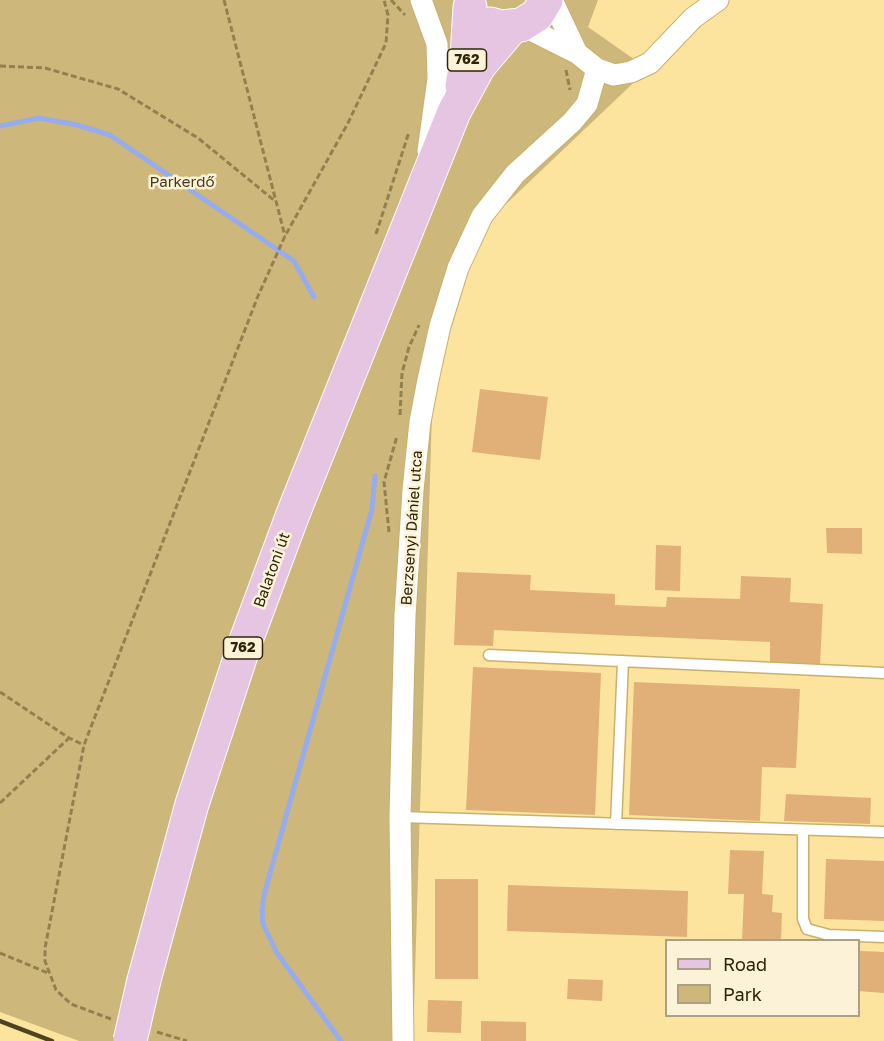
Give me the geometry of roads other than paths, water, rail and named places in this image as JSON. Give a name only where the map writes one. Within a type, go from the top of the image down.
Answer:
[{"type":"main road","name":"Balatoni út","points":[[132,1030],[192,804],[245,644],[293,514],[423,186],[454,112],[479,66],[517,26],[537,15],[546,0]]},
{"type":"main road","name":"Balatoni út","points":[[454,112],[467,56],[468,4]]},
{"type":"main road","name":"Balatoni út","points":[[468,4],[489,24],[517,26]]},
{"type":"street","points":[[421,0],[437,44],[438,79],[423,186]]},
{"type":"street","points":[[552,0],[578,53]]},
{"type":"street","points":[[517,26],[578,53],[597,69],[614,75],[631,72],[650,63],[693,18],[718,0]]},
{"type":"street","name":"Berzsenyi Dániel utca","points":[[403,1041],[400,817],[405,615],[420,422],[440,326],[458,268],[482,216],[515,174],[572,122],[587,104],[597,69]]},
{"type":"lane","points":[[489,655],[884,673]]},
{"type":"lane","points":[[616,824],[623,661]]},
{"type":"lane","points":[[400,817],[884,832]]},
{"type":"lane","points":[[803,830],[803,919],[807,928],[829,935],[884,937]]},
{"type":"waterway","points":[[0,126],[39,118],[77,125],[110,135],[294,261],[314,297]]},
{"type":"waterway","points":[[341,1041],[277,953],[263,924],[262,911],[264,895],[372,509],[375,476]]},
{"type":"railway","points":[[0,1021],[52,1041]]},
{"type":"park label","name":"Parkerdő","points":[[182,182]]}]
